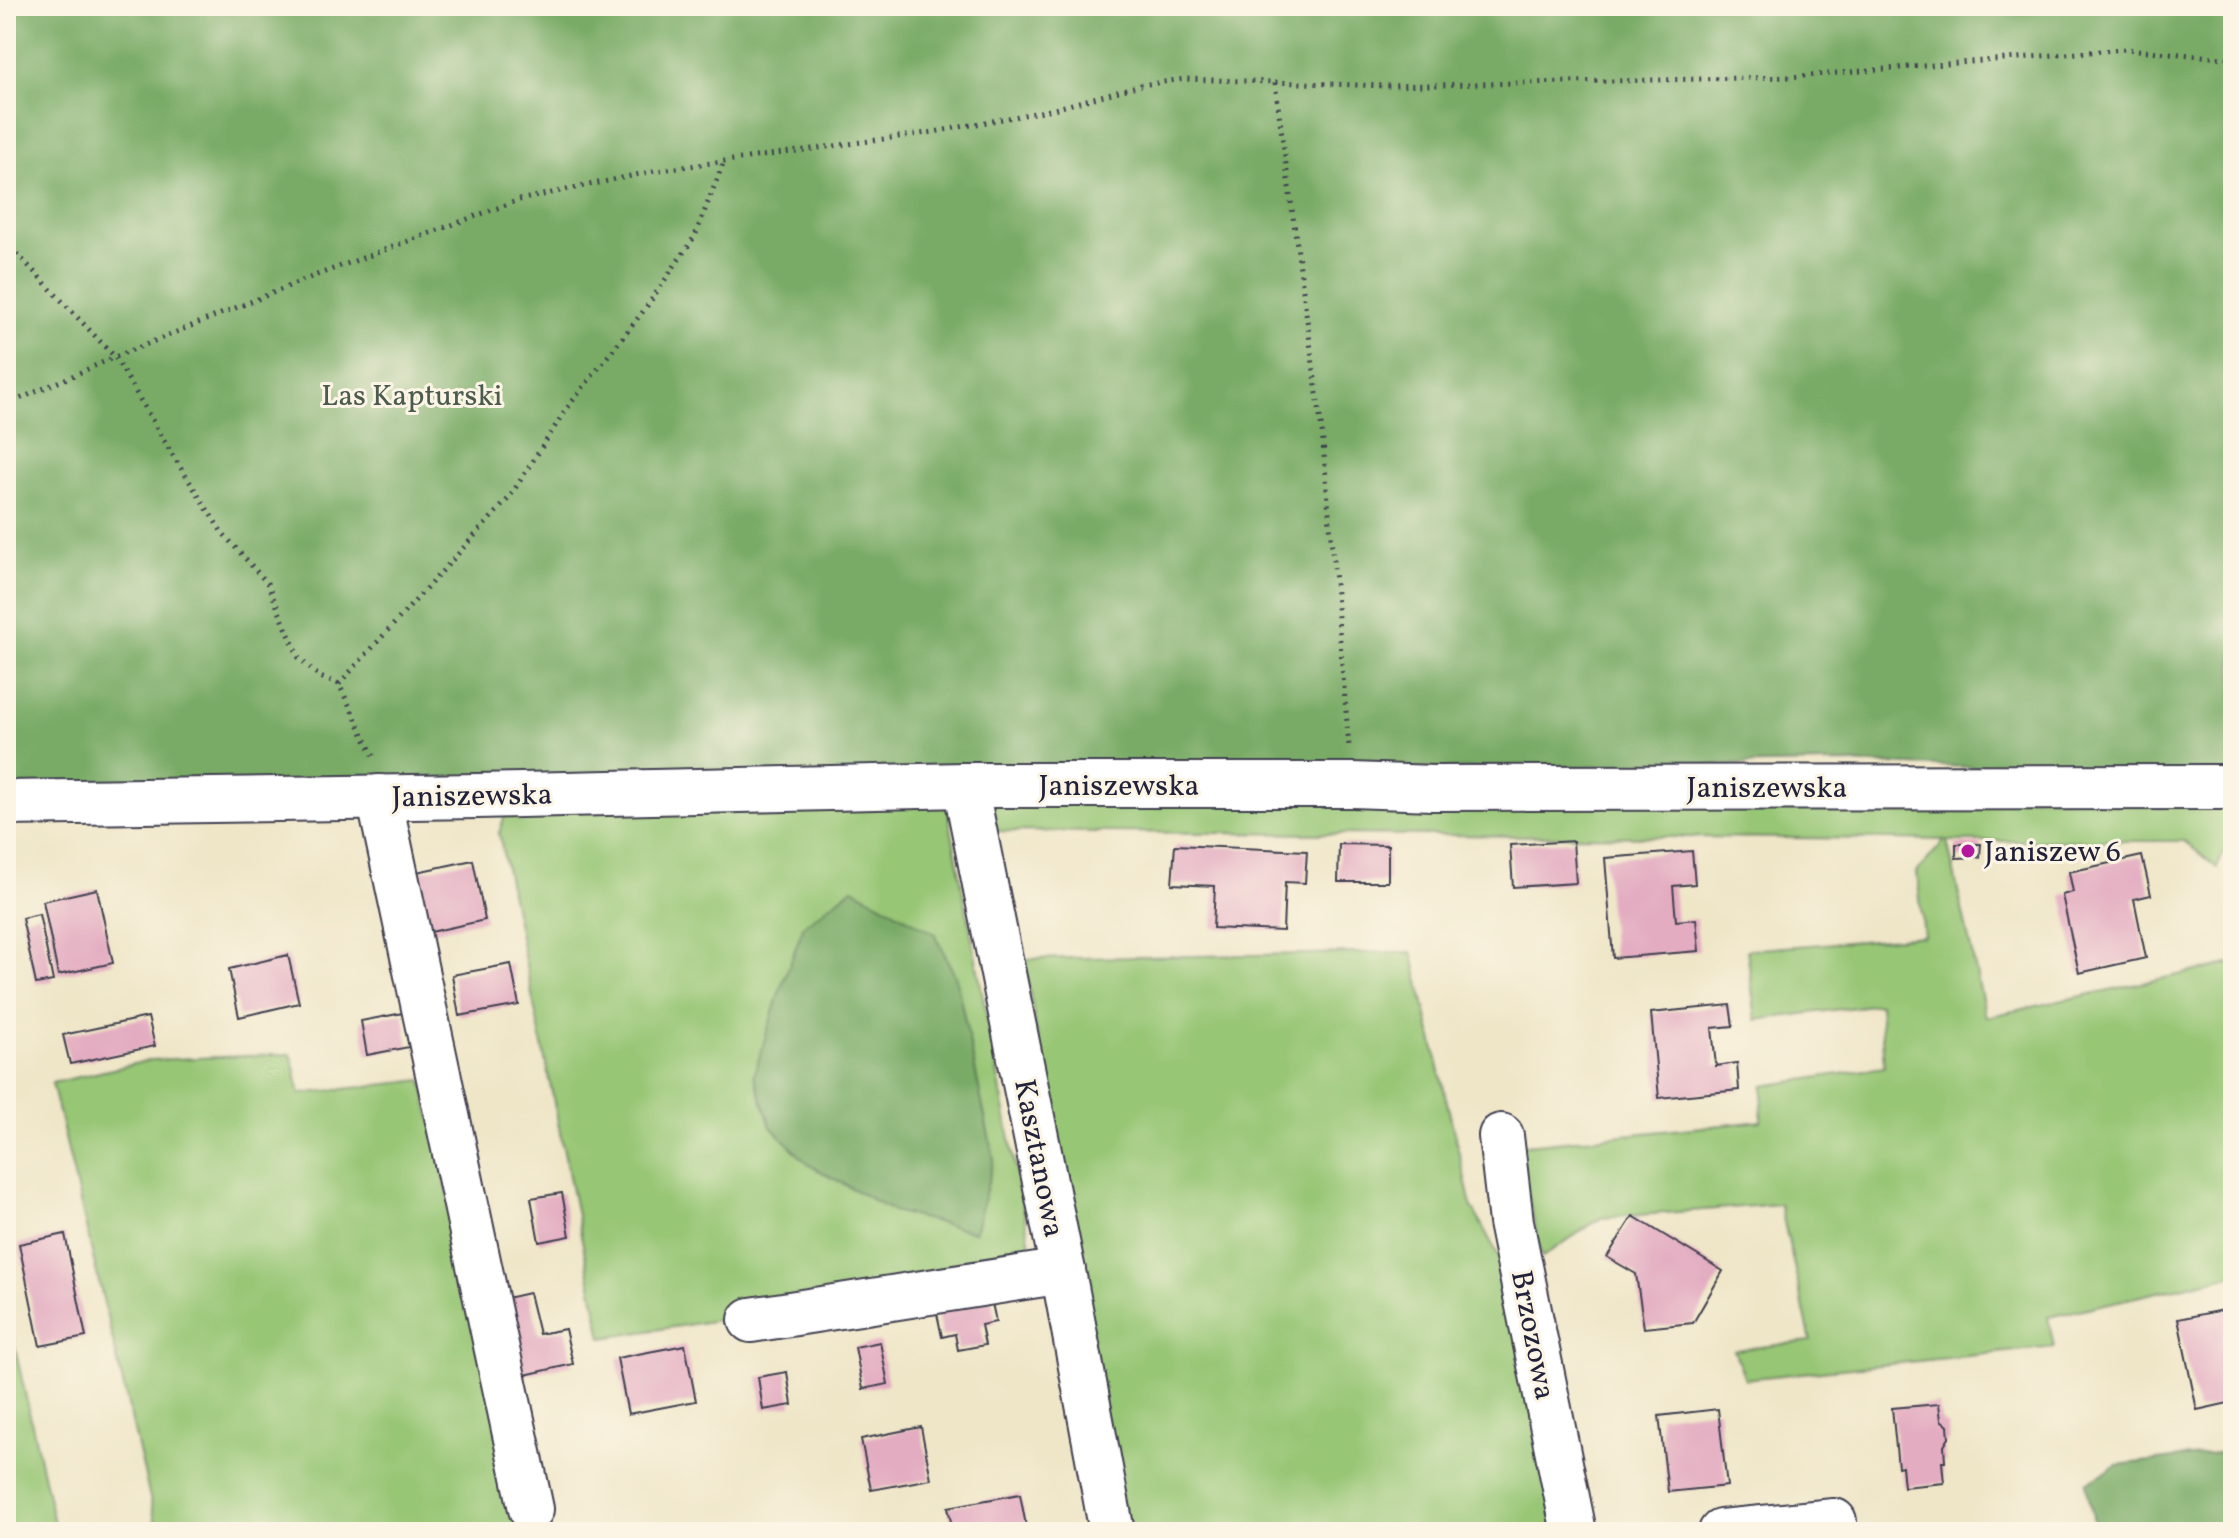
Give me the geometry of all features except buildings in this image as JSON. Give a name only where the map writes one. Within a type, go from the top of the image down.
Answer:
[{"type":"street","name":"Janiszewska","points":[[6,803],[965,785],[2233,787]]},
{"type":"street","name":"Kasztanowa","points":[[965,785],[1112,1532]]},
{"type":"street","points":[[386,797],[531,1509]]},
{"type":"street","name":"Brzozowa","points":[[1501,1136],[1511,1222],[1574,1532]]},
{"type":"street","points":[[751,1320],[1063,1271]]},
{"type":"street","points":[[1721,1532],[1834,1521]]},
{"type":"path","points":[[6,405],[314,276],[519,200],[654,171],[934,132],[1050,110],[1141,85],[1185,79],[1387,86],[1790,77],[2126,49],[2233,59]]},
{"type":"path","points":[[1275,83],[1322,431],[1352,785]]},
{"type":"path","points":[[339,684],[509,498],[567,408],[645,309],[695,236],[724,161]]},
{"type":"path","points":[[6,242],[115,357],[221,531],[267,583],[299,658],[320,677],[339,684],[386,797]]},
{"type":"green space","name":"Las Kapturski","points":[[6,6],[2233,6],[2233,775],[1838,763],[6,791]]},
{"type":"green space","points":[[2228,796],[2231,837],[2217,868],[2184,841],[1947,841],[1986,1017],[2233,963],[2233,1275],[2048,1317],[2054,1347],[1745,1379],[1734,1350],[1811,1341],[1780,1204],[1601,1218],[1542,1257],[1517,1146],[1761,1121],[1763,1086],[1884,1067],[1880,1004],[1756,1020],[1747,950],[1924,936],[1917,872],[1945,840],[981,831],[993,800]]},
{"type":"green space","points":[[946,801],[1035,1271],[602,1338],[499,833],[506,812]]},
{"type":"green space","points":[[853,888],[935,934],[956,978],[994,1160],[975,1232],[893,1211],[809,1165],[771,1127],[754,1075],[779,993],[804,925]]},
{"type":"green space","points":[[1412,952],[1471,1205],[1504,1266],[1562,1532],[1128,1532],[1094,1371],[1024,959]]},
{"type":"green space","points":[[291,1054],[300,1094],[422,1080],[526,1532],[158,1532],[52,1083],[151,1060]]},
{"type":"green space","points":[[6,1308],[56,1532],[6,1532]]},
{"type":"green space","points":[[2233,1451],[2233,1532],[2096,1532],[2086,1483],[2117,1465]]},
{"type":"place","name":"Janiszew 6","points":[[1968,851]]}]
